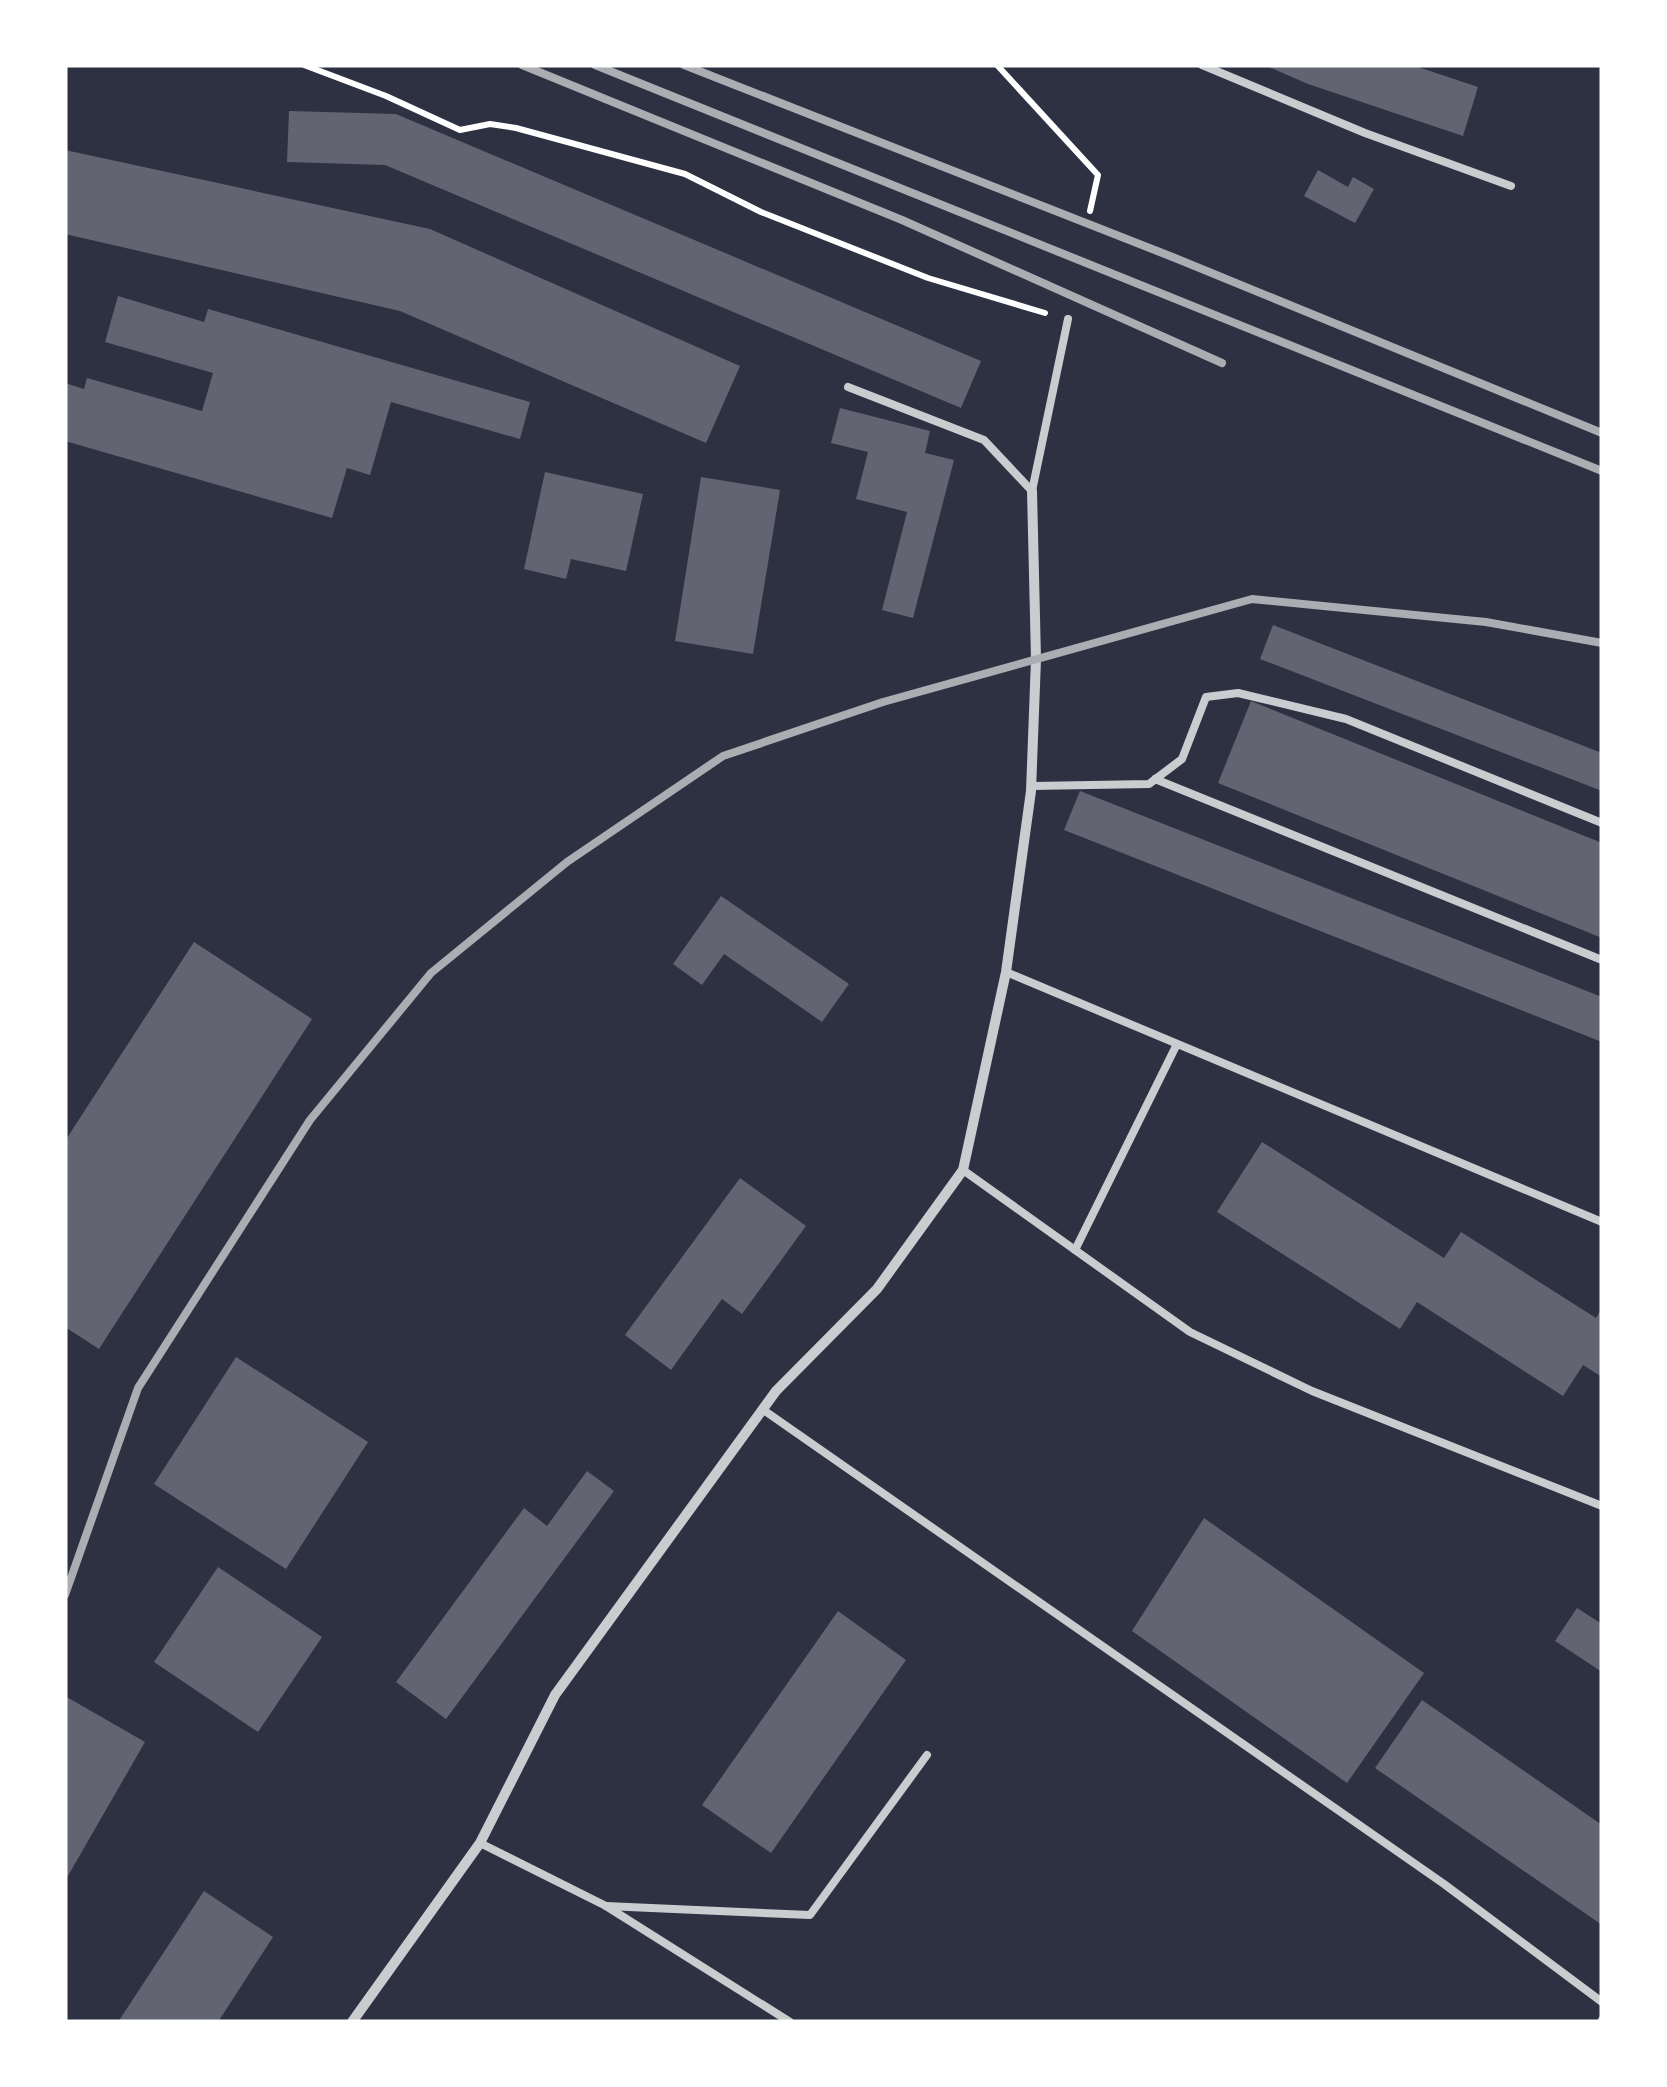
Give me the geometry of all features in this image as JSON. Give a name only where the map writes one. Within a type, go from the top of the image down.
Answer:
[{"type":"street","points":[[352,2022],[480,1843],[555,1695],[776,1390],[877,1288],[963,1170],[1006,972],[1032,786],[1036,659],[1032,491]]},
{"type":"lane","points":[[1202,65],[1365,133],[1512,186]]},
{"type":"lane","points":[[1032,491],[1068,318]]},
{"type":"lane","points":[[848,387],[984,440],[1032,491]]},
{"type":"lane","points":[[1032,786],[1149,784],[1182,758],[1206,697],[1238,693],[1346,718],[1602,823]]},
{"type":"lane","points":[[1155,779],[1602,960]]},
{"type":"lane","points":[[1006,972],[1602,1222]]},
{"type":"lane","points":[[1075,1250],[1177,1044]]},
{"type":"lane","points":[[963,1170],[1190,1332],[1312,1390],[1602,1506]]},
{"type":"lane","points":[[762,1409],[1444,1884],[1602,2002]]},
{"type":"lane","points":[[606,1906],[810,1915],[927,1754]]},
{"type":"lane","points":[[480,1843],[606,1906],[790,2022]]},
{"type":"path","points":[[304,65],[460,130],[490,124],[516,128],[685,174],[761,212],[928,278],[1068,318]]},
{"type":"path","points":[[997,65],[1098,176],[1090,211]]},
{"type":"building","points":[[1264,65],[1412,65],[1478,87],[1463,136],[1308,84]]},
{"type":"building","points":[[289,111],[396,114],[981,361],[961,408],[385,165],[287,162]]},
{"type":"building","points":[[65,150],[430,229],[740,366],[706,443],[400,311],[65,234]]},
{"type":"building","points":[[1318,170],[1348,187],[1353,177],[1374,189],[1355,223],[1304,196]]},
{"type":"building","points":[[118,296],[204,322],[208,309],[530,402],[520,439],[391,402],[370,475],[347,468],[332,518],[65,441],[65,383],[84,389],[87,378],[202,411],[213,373],[105,342]]},
{"type":"building","points":[[840,408],[930,431],[925,453],[954,460],[913,618],[882,610],[907,512],[856,499],[868,452],[831,443]]},
{"type":"building","points":[[545,472],[643,494],[626,571],[571,559],[566,579],[524,569]]},
{"type":"building","points":[[701,477],[780,490],[753,654],[675,641]]},
{"type":"building","points":[[1273,625],[1602,753],[1602,791],[1260,659]]},
{"type":"building","points":[[1251,701],[1602,843],[1602,938],[1218,783]]},
{"type":"building","points":[[1080,791],[1602,997],[1602,1042],[1064,830]]},
{"type":"building","points":[[721,896],[849,984],[822,1022],[724,954],[702,985],[673,964]]},
{"type":"building","points":[[194,942],[312,1019],[99,1349],[65,1327],[65,1141]]},
{"type":"building","points":[[1262,1142],[1444,1258],[1461,1232],[1596,1318],[1602,1308],[1602,1377],[1583,1365],[1563,1396],[1417,1302],[1400,1329],[1217,1212]]},
{"type":"building","points":[[740,1178],[806,1226],[742,1314],[722,1299],[671,1370],[625,1335]]},
{"type":"building","points":[[236,1357],[368,1442],[286,1569],[154,1484]]},
{"type":"building","points":[[587,1471],[614,1491],[446,1719],[396,1682],[524,1508],[547,1526]]},
{"type":"building","points":[[1204,1518],[1424,1673],[1347,1783],[1132,1631]]},
{"type":"building","points":[[218,1567],[322,1637],[258,1732],[154,1662]]},
{"type":"building","points":[[1577,1608],[1602,1624],[1602,1672],[1555,1641]]},
{"type":"building","points":[[838,1611],[906,1660],[771,1853],[702,1805]]},
{"type":"building","points":[[65,1696],[145,1742],[65,1881]]},
{"type":"building","points":[[1422,1700],[1602,1825],[1602,1925],[1375,1768]]},
{"type":"building","points":[[204,1891],[273,1937],[218,2022],[118,2022]]},
{"type":"railway","points":[[522,65],[902,220],[1222,363]]},
{"type":"railway","points":[[595,65],[1602,471]]},
{"type":"railway","points":[[684,65],[1175,258],[1602,433]]},
{"type":"railway","points":[[65,1595],[138,1388],[310,1120],[431,973],[567,862],[723,756],[883,702],[1252,599],[1486,622],[1602,643]]}]
